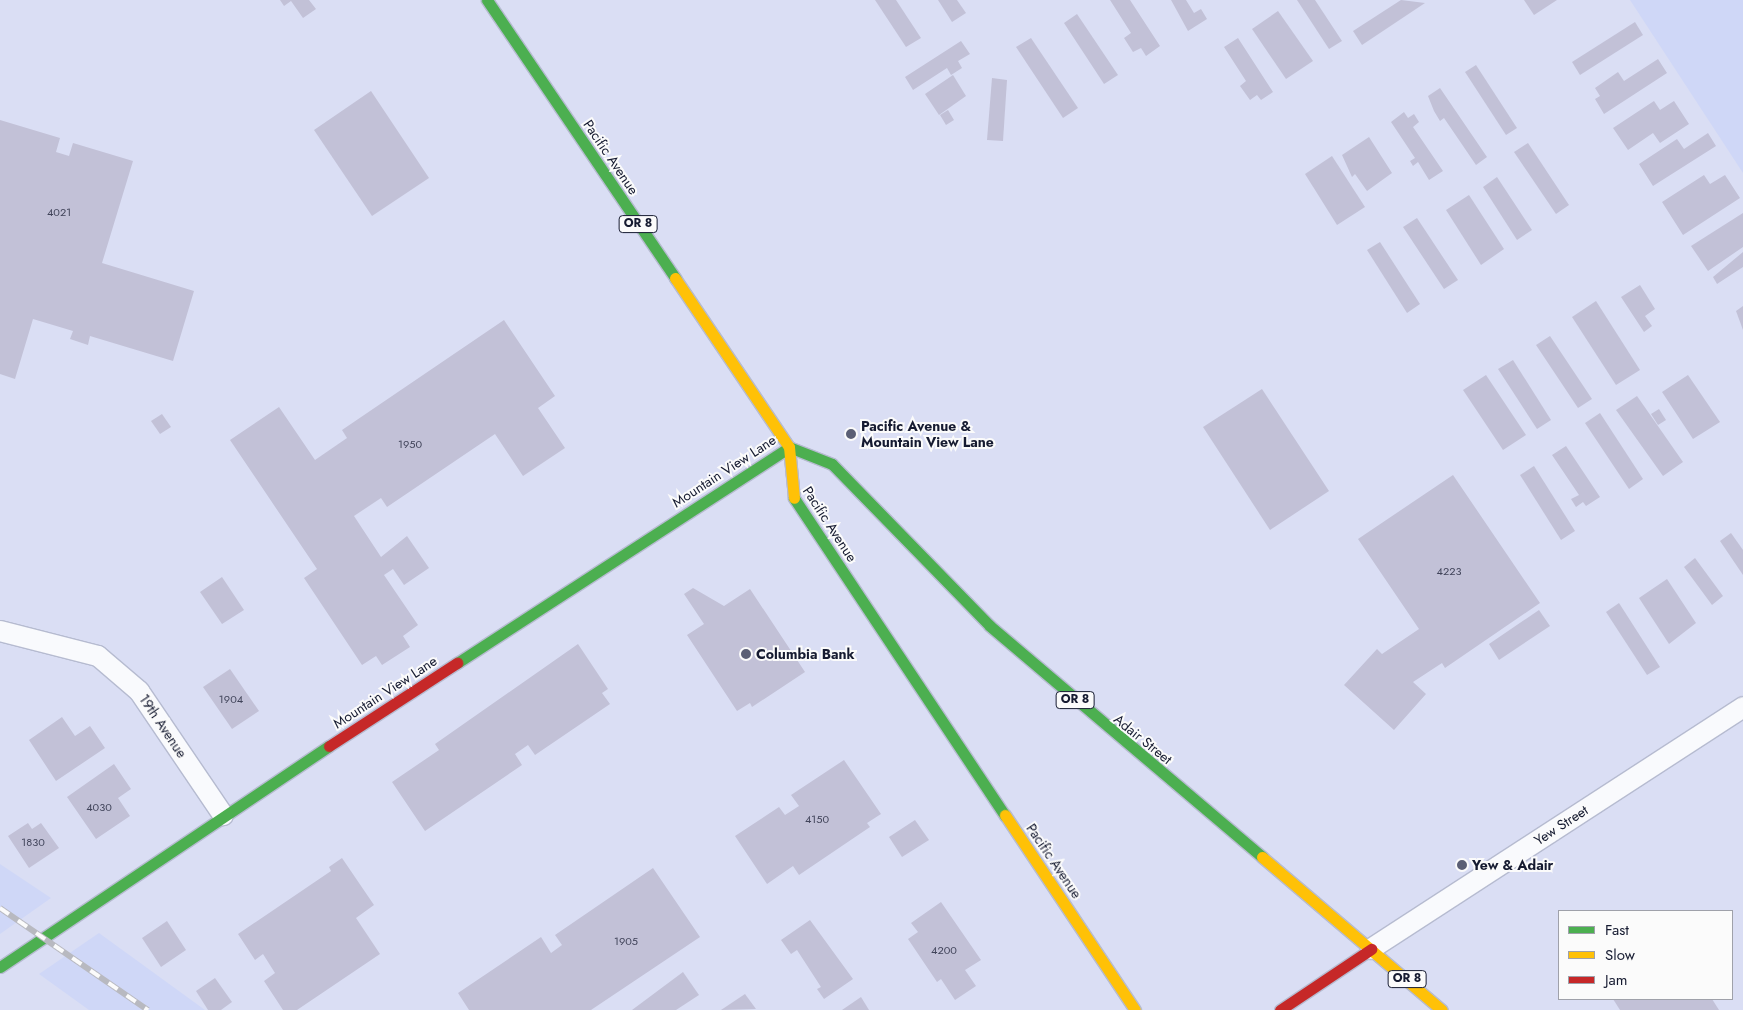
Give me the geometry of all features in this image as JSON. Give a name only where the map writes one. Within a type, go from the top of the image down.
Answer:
[{"type":"main road","name":"Pacific Avenue","points":[[487,0],[789,446],[791,494],[1135,1010]]},
{"type":"main road","name":"Mountain View Lane","points":[[0,967],[223,816],[789,446]]},
{"type":"main road","name":"Adair Street","points":[[789,446],[832,464],[990,626],[1442,1010]]},
{"type":"main road","name":"Yew Street","points":[[1280,1010],[1371,949]]},
{"type":"street","name":"19th Avenue","points":[[0,631],[98,656],[139,691],[223,816]]},
{"type":"street","name":"Yew Street","points":[[1371,949],[1743,707]]},
{"type":"shaded area","points":[[1630,0],[1743,0],[1743,173]]},
{"type":"shaded area","points":[[0,864],[51,898],[0,934]]},
{"type":"shaded area","points":[[99,933],[205,1010],[89,1010],[39,974]]},
{"type":"building","points":[[280,0],[309,0],[316,9],[303,18],[291,1],[284,6]]},
{"type":"building","points":[[875,0],[896,0],[921,38],[906,47]]},
{"type":"building","points":[[938,0],[957,0],[966,13],[952,22]]},
{"type":"building","points":[[1110,0],[1130,0],[1160,46],[1146,56],[1141,48],[1133,52],[1124,38],[1131,33]]},
{"type":"building","points":[[1171,0],[1186,0],[1194,13],[1201,9],[1207,19],[1188,31]]},
{"type":"building","points":[[1297,0],[1315,0],[1342,41],[1329,49]]},
{"type":"building","points":[[1401,0],[1425,3],[1362,45],[1353,31]]},
{"type":"building","points":[[1524,0],[1557,0],[1534,15]]},
{"type":"building","points":[[1278,11],[1313,61],[1286,79],[1252,29]]},
{"type":"building","points":[[1077,14],[1118,75],[1104,84],[1064,23]]},
{"type":"building","points":[[1635,22],[1643,35],[1580,75],[1572,62]]},
{"type":"building","points":[[1031,38],[1078,108],[1063,118],[1016,47]]},
{"type":"building","points":[[1238,38],[1273,92],[1261,100],[1257,95],[1250,100],[1240,86],[1246,81],[1224,47]]},
{"type":"building","points":[[961,41],[970,54],[958,61],[962,68],[951,75],[947,68],[913,90],[905,77]]},
{"type":"building","points":[[1658,59],[1667,73],[1604,114],[1595,99],[1600,96],[1595,88],[1618,72],[1624,81]]},
{"type":"building","points":[[1476,65],[1517,128],[1506,135],[1465,72]]},
{"type":"building","points":[[953,75],[966,96],[939,115],[925,94]]},
{"type":"building","points":[[992,78],[1007,80],[1003,141],[987,140]]},
{"type":"building","points":[[1440,88],[1487,157],[1476,165],[1444,118],[1440,121],[1434,111],[1428,96]]},
{"type":"building","points":[[371,91],[429,178],[372,216],[314,130]]},
{"type":"building","points":[[1654,101],[1660,110],[1674,101],[1689,124],[1660,143],[1653,133],[1628,150],[1613,128]]},
{"type":"building","points":[[948,110],[954,120],[946,125],[940,115]]},
{"type":"building","points":[[1404,112],[1408,118],[1414,114],[1419,122],[1413,127],[1443,171],[1429,180],[1418,162],[1413,166],[1410,161],[1415,158],[1391,122]]},
{"type":"building","points":[[0,120],[60,138],[56,152],[69,156],[73,143],[133,161],[102,263],[194,291],[173,361],[90,336],[88,345],[70,339],[73,331],[33,319],[15,379],[0,374]]},
{"type":"building","points":[[1708,133],[1716,146],[1653,186],[1639,164],[1677,139],[1684,149]]},
{"type":"building","points":[[1369,137],[1392,173],[1367,191],[1355,174],[1352,177],[1342,155]]},
{"type":"building","points":[[1528,143],[1569,205],[1556,214],[1514,152]]},
{"type":"building","points":[[1332,156],[1365,207],[1337,225],[1305,174]]},
{"type":"building","points":[[1704,175],[1710,184],[1725,175],[1740,198],[1683,235],[1662,202]]},
{"type":"building","points":[[1497,177],[1532,230],[1517,240],[1483,187]]},
{"type":"building","points":[[1469,195],[1504,249],[1481,265],[1446,210]]},
{"type":"building","points":[[1743,213],[1743,247],[1708,271],[1691,246]]},
{"type":"building","points":[[1417,218],[1458,280],[1444,289],[1403,227]]},
{"type":"building","points":[[1380,242],[1420,304],[1407,313],[1367,250]]},
{"type":"building","points":[[1743,252],[1743,267],[1717,284],[1713,277]]},
{"type":"building","points":[[1640,285],[1655,309],[1645,316],[1652,326],[1644,332],[1621,297]]},
{"type":"building","points":[[1596,301],[1640,370],[1616,385],[1572,317]]},
{"type":"building","points":[[1743,306],[1743,330],[1736,311]]},
{"type":"building","points":[[504,320],[555,396],[538,408],[565,448],[523,476],[495,434],[387,507],[381,498],[354,516],[381,557],[407,536],[429,568],[404,585],[393,569],[384,575],[418,625],[403,636],[410,647],[382,665],[376,656],[362,665],[304,578],[317,569],[230,440],[279,407],[315,460],[347,438],[342,430]]},
{"type":"building","points":[[1550,336],[1592,399],[1578,408],[1536,345]]},
{"type":"building","points":[[1513,360],[1551,420],[1537,429],[1498,369]]},
{"type":"building","points":[[1486,375],[1526,435],[1503,450],[1463,390]]},
{"type":"building","points":[[1688,375],[1720,422],[1693,439],[1662,392]]},
{"type":"building","points":[[1262,389],[1329,491],[1270,530],[1203,427]]},
{"type":"building","points":[[1637,396],[1683,462],[1663,476],[1616,410]]},
{"type":"building","points":[[1659,409],[1666,420],[1658,425],[1651,414]]},
{"type":"building","points":[[1600,413],[1643,479],[1629,489],[1585,423]]},
{"type":"building","points":[[162,414],[171,427],[160,434],[151,421]]},
{"type":"building","points":[[1566,446],[1600,497],[1586,506],[1583,502],[1576,507],[1571,499],[1579,495],[1552,455]]},
{"type":"building","points":[[1534,466],[1575,531],[1561,540],[1520,475]]},
{"type":"building","points":[[1453,475],[1540,603],[1445,668],[1442,663],[1413,682],[1426,694],[1394,730],[1344,685],[1377,649],[1382,654],[1419,629],[1358,539]]},
{"type":"building","points":[[1731,533],[1743,550],[1743,575],[1720,541]]},
{"type":"building","points":[[1695,558],[1723,596],[1712,605],[1684,567]]},
{"type":"building","points":[[222,577],[244,610],[222,624],[200,592]]},
{"type":"building","points":[[1667,579],[1696,623],[1669,644],[1639,598]]},
{"type":"building","name":"Columbia Bank","points":[[693,588],[724,606],[750,589],[805,672],[752,707],[750,703],[737,711],[687,635],[704,624],[684,594]]},
{"type":"building","points":[[1619,603],[1660,667],[1647,675],[1606,612]]},
{"type":"building","points":[[1539,610],[1550,626],[1499,660],[1489,644]]},
{"type":"building","points":[[578,644],[608,689],[602,693],[610,704],[535,755],[528,745],[515,754],[522,765],[425,831],[392,782],[439,750],[435,744]]},
{"type":"building","points":[[230,669],[259,711],[232,729],[203,687]]},
{"type":"building","points":[[62,717],[75,736],[90,726],[105,748],[56,781],[29,740]]},
{"type":"building","points":[[844,760],[881,814],[867,823],[870,827],[799,875],[793,866],[767,884],[735,836],[779,807],[785,815],[799,806],[791,795]]},
{"type":"building","points":[[114,764],[131,789],[118,798],[130,816],[96,839],[67,797]]},
{"type":"building","points":[[915,820],[929,840],[902,857],[889,837]]},
{"type":"building","points":[[28,823],[32,829],[41,823],[59,848],[29,868],[8,836]]},
{"type":"building","points":[[342,858],[374,905],[356,918],[380,954],[297,1010],[283,1010],[264,981],[275,973],[263,954],[255,960],[238,934],[331,871],[329,867]]},
{"type":"building","points":[[653,868],[700,937],[591,1010],[469,1010],[458,993],[541,937],[551,953],[562,945],[555,935]]},
{"type":"building","points":[[941,902],[981,960],[965,970],[976,986],[955,1000],[941,979],[937,982],[908,939],[918,932],[911,923]]},
{"type":"building","points":[[810,920],[853,979],[824,999],[817,989],[821,987],[797,950],[791,954],[781,940]]},
{"type":"building","points":[[167,921],[186,950],[161,967],[142,938]]},
{"type":"building","points":[[683,972],[699,995],[676,1010],[632,1010]]},
{"type":"building","points":[[215,978],[232,1002],[221,1010],[208,1010],[196,991]]},
{"type":"building","points":[[745,994],[756,1009],[721,1010]]},
{"type":"building","points":[[861,997],[869,1010],[842,1010]]},
{"type":"building","points":[[1614,1000],[1713,1000],[1719,1010],[1620,1010]]},
{"type":"railway","points":[[0,908],[148,1010]]},
{"type":"traffic: fast","points":[[487,0],[675,278]]},
{"type":"traffic: fast","points":[[457,663],[789,447]]},
{"type":"traffic: fast","points":[[789,447],[832,464],[990,626],[1262,857]]},
{"type":"traffic: fast","points":[[794,498],[1005,815]]},
{"type":"traffic: fast","points":[[0,967],[329,746]]},
{"type":"traffic: slow","points":[[675,278],[789,447],[794,498]]},
{"type":"traffic: slow","points":[[1005,815],[1135,1010]]},
{"type":"traffic: slow","points":[[1262,857],[1442,1010]]},
{"type":"traffic: jam","points":[[329,746],[457,663]]},
{"type":"traffic: jam","points":[[1280,1010],[1371,949]]},
{"type":"place","name":"Pacific Avenue & Mountain View Lane","points":[[851,434]]},
{"type":"place","name":"Columbia Bank","points":[[746,654]]},
{"type":"place","name":"Yew & Adair","points":[[1462,865]]}]
